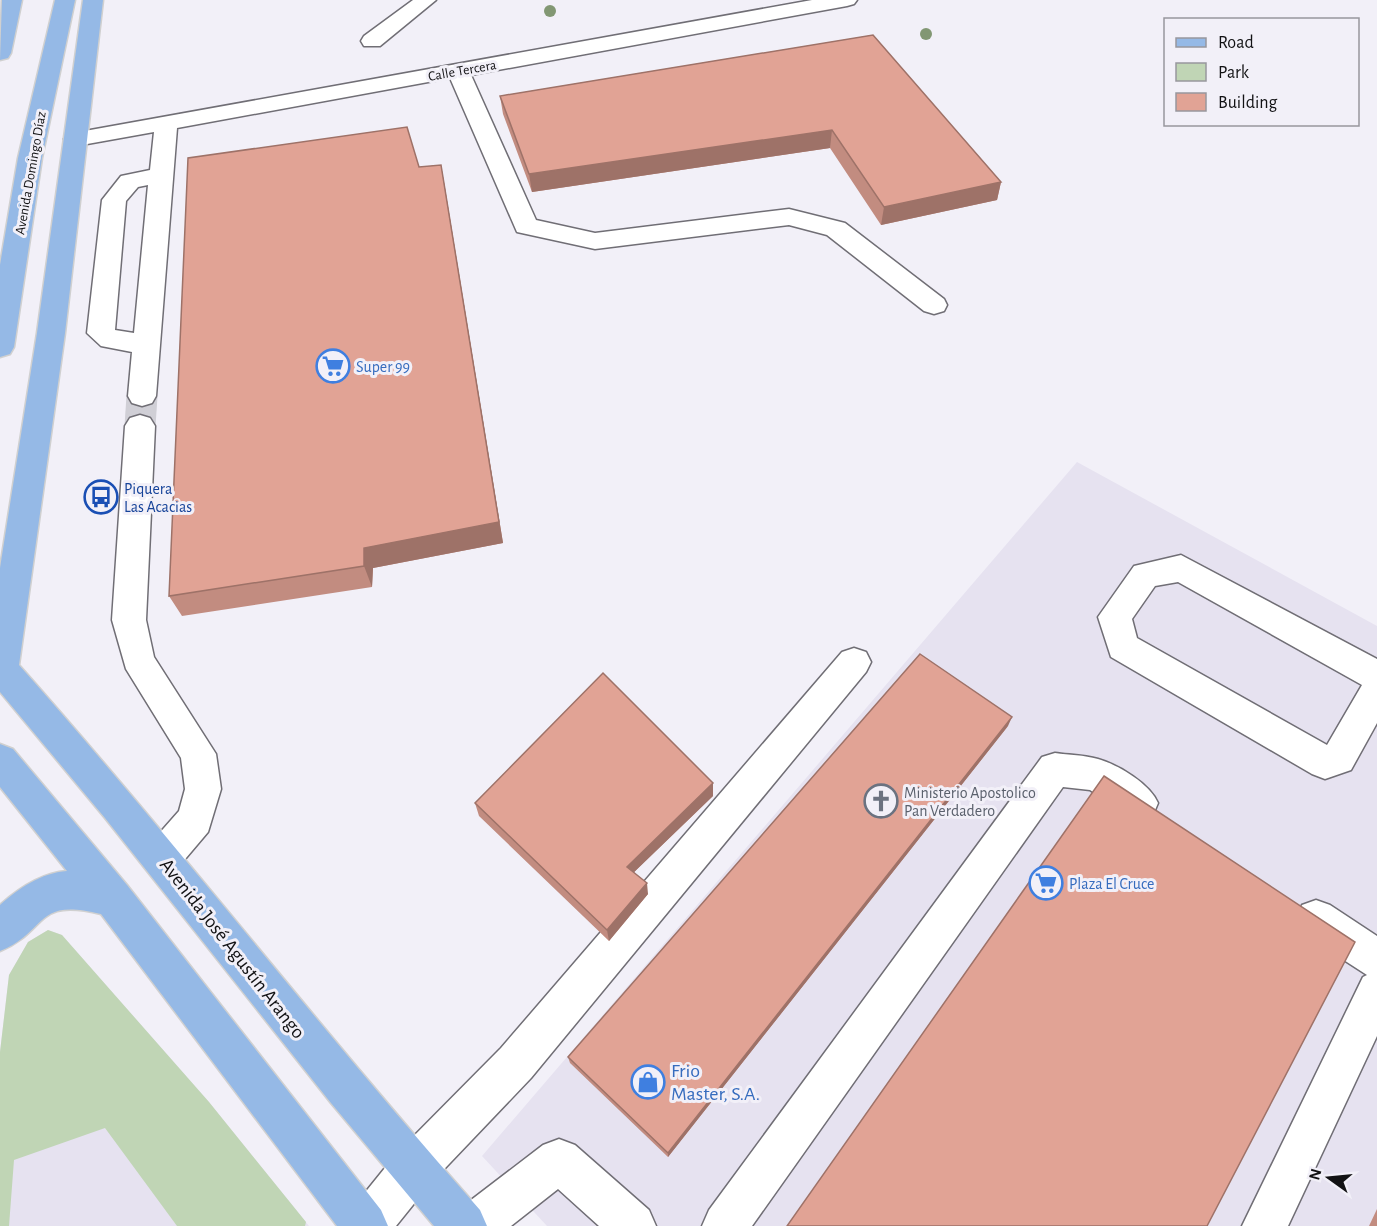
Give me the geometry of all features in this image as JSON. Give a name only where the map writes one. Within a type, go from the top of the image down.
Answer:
[{"type":"main road","points":[[0,53],[12,0]]},
{"type":"main road","name":"Avenida Domingo Díaz","points":[[0,347],[30,159],[65,0]]},
{"type":"main road","points":[[1,669],[51,333],[93,0]]},
{"type":"main road","points":[[0,368],[27,354],[51,333]]},
{"type":"main road","name":"Avenida José Agustín Arango","points":[[1,669],[162,858],[278,1007],[413,1170],[464,1226]]},
{"type":"main road","points":[[0,760],[113,898],[366,1226]]},
{"type":"main road","points":[[0,932],[19,913],[53,891],[85,892],[113,898]]},
{"type":"street","points":[[372,41],[426,0]]},
{"type":"street","name":"Calle Tercera","points":[[76,139],[847,0]]},
{"type":"street","points":[[458,71],[526,226],[595,241],[789,217],[836,229],[934,305]]},
{"type":"street","points":[[162,858],[195,820],[203,789],[198,754],[152,685],[138,659],[129,620],[145,342],[166,124]]},
{"type":"street","points":[[145,342],[122,343],[106,339],[101,333],[114,200],[130,181],[161,175]]},
{"type":"street","points":[[1377,676],[1181,568],[1145,575],[1115,617],[1123,647],[1325,763],[1338,759],[1377,690]]},
{"type":"street","points":[[366,1226],[413,1170],[516,1063],[854,662]]},
{"type":"street","points":[[724,1226],[1055,769],[1096,775],[1167,821]]},
{"type":"street","points":[[1287,900],[1377,959]]},
{"type":"street","points":[[1265,1226],[1377,991]]},
{"type":"street","points":[[474,1226],[559,1161],[633,1226]]},
{"type":"shaded area","name":"Plaza El Cruce","points":[[1077,462],[1377,626],[1377,1226],[547,1226],[482,1156]]},
{"type":"shaded area","points":[[48,930],[62,935],[209,1102],[309,1226],[0,1226],[0,1052],[9,975],[28,942]]},
{"type":"green space","points":[[48,930],[62,935],[209,1102],[306,1222],[305,1226],[177,1226],[105,1128],[14,1160],[9,1226],[0,1226],[0,1052],[9,975],[28,942]]},
{"type":"building","points":[[873,35],[1001,182],[884,207],[832,130],[529,174],[500,96]]},
{"type":"building","name":"Super 99","points":[[407,127],[419,167],[441,165],[499,522],[364,548],[364,566],[169,596],[188,158]]},
{"type":"building","points":[[920,654],[1012,717],[668,1153],[568,1057]]},
{"type":"building","points":[[603,673],[713,783],[627,867],[647,883],[607,930],[475,803]]},
{"type":"building","points":[[1104,776],[1355,942],[1207,1226],[787,1226]]},
{"type":"tunnel","points":[[140,426],[142,396]]},
{"type":"place","name":"Super 99","points":[[333,366]]},
{"type":"place","name":"Piquera Las Acacias","points":[[101,497]]},
{"type":"place","name":"Ministerio Apostolico Pan Verdadero","points":[[881,801]]},
{"type":"place","name":"Plaza El Cruce","points":[[1046,883]]},
{"type":"place","name":"Frio Master, S.A.","points":[[648,1082]]}]
